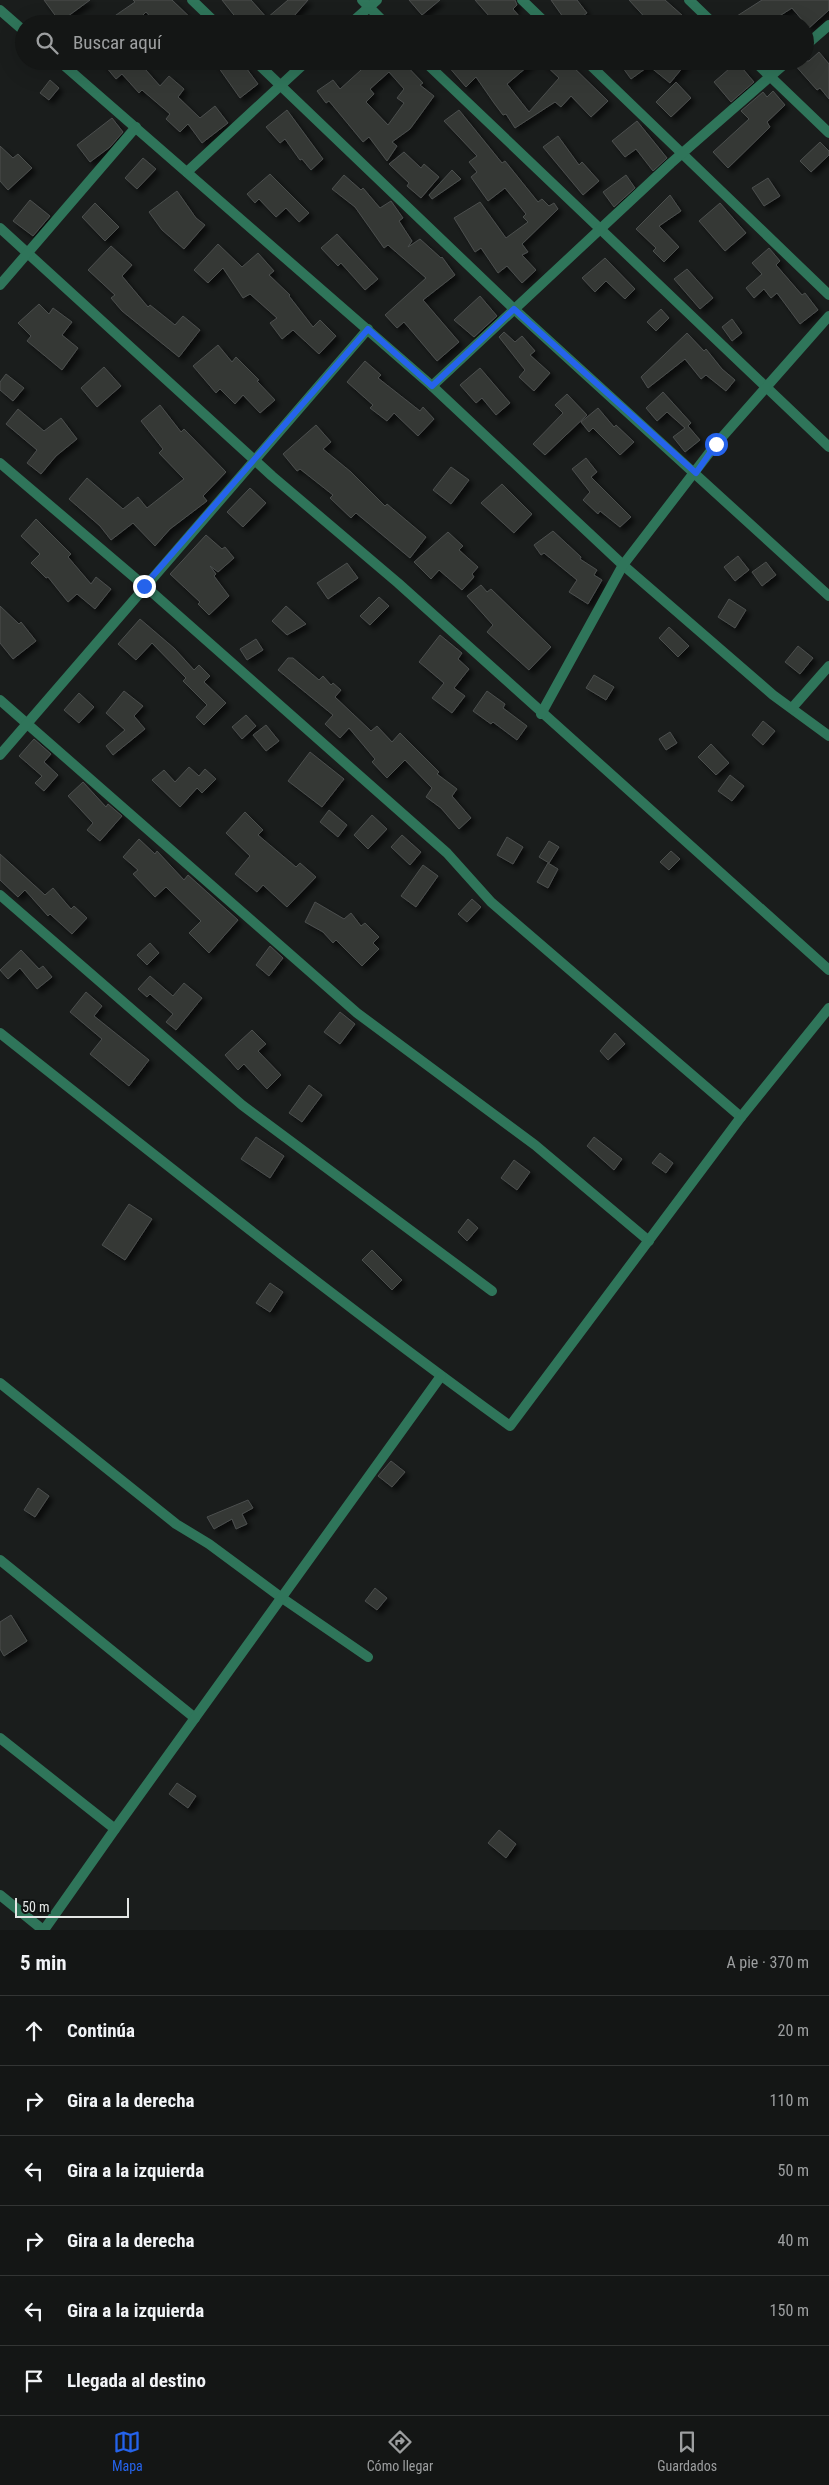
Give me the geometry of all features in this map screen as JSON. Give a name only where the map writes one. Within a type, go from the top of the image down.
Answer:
[{"type":"street","points":[[192,0],[208,15]]},
{"type":"street","points":[[522,0],[538,15]]},
{"type":"street","points":[[689,0],[705,15]]},
{"type":"street","points":[[358,15],[369,2],[379,15]]},
{"type":"street","points":[[0,10],[15,23]]},
{"type":"street","points":[[814,38],[829,25]]},
{"type":"street","points":[[70,70],[432,386],[623,565],[711,639],[773,695],[829,736]]},
{"type":"street","points":[[264,70],[514,309],[829,596]]},
{"type":"street","points":[[187,172],[296,70]]},
{"type":"street","points":[[433,70],[765,389],[829,447]]},
{"type":"street","points":[[595,70],[829,295]]},
{"type":"street","points":[[763,70],[829,133]]},
{"type":"street","points":[[432,386],[682,153],[778,70]]},
{"type":"street","points":[[0,285],[136,127]]},
{"type":"street","points":[[0,228],[253,459],[398,583],[541,714],[829,970]]},
{"type":"street","points":[[541,714],[623,565],[696,473],[716,444],[829,316]]},
{"type":"street","points":[[0,755],[253,459],[368,329]]},
{"type":"street","points":[[0,463],[144,586],[447,853],[491,902],[742,1117]]},
{"type":"street","points":[[792,708],[829,666]]},
{"type":"street","points":[[0,700],[357,1013],[535,1146],[649,1241]]},
{"type":"street","points":[[0,895],[242,1105],[492,1291]]},
{"type":"street","points":[[0,1033],[270,1246],[510,1426],[742,1117],[829,1008]]},
{"type":"street","points":[[0,1896],[44,1930],[441,1376]]},
{"type":"street","points":[[0,1383],[176,1524],[209,1544],[282,1598],[368,1657]]},
{"type":"street","points":[[0,1560],[195,1718]]},
{"type":"street","points":[[0,1738],[115,1829]]},
{"type":"building","points":[[44,0],[90,0],[70,15],[55,15]]},
{"type":"building","points":[[133,0],[172,0],[188,15],[149,15],[146,12],[143,15],[116,15],[135,2]]},
{"type":"building","points":[[222,0],[251,0],[264,15],[234,15]]},
{"type":"building","points":[[288,0],[308,0],[295,15],[270,15]]},
{"type":"building","points":[[409,0],[440,0],[422,15]]},
{"type":"building","points":[[475,0],[515,0],[517,5],[513,9],[518,15],[488,15]]},
{"type":"building","points":[[551,0],[577,0],[587,13],[584,15],[562,15]]},
{"type":"building","points":[[629,0],[665,0],[682,15],[643,15]]},
{"type":"building","points":[[762,0],[829,0],[829,10],[814,24],[814,15],[798,15],[792,8],[781,15],[739,15]]},
{"type":"building","points":[[819,52],[829,64],[829,99],[820,88],[817,90],[799,70],[814,70],[814,56]]},
{"type":"building","points":[[108,70],[146,70],[160,86],[169,76],[184,89],[178,97],[200,118],[215,106],[228,123],[202,143],[188,124],[180,132],[166,119],[170,114],[142,90],[139,93],[122,74],[116,79]]},
{"type":"building","points":[[220,70],[248,70],[258,84],[240,98]]},
{"type":"building","points":[[361,70],[411,70],[423,83],[420,85],[434,96],[410,129],[392,142],[397,146],[387,161],[369,137],[363,142],[329,101],[326,103],[317,91],[333,80],[340,89]],"holes":[[[389,72],[404,89],[397,98],[404,103],[388,125],[366,102],[374,94],[370,89]]]},
{"type":"building","points":[[451,70],[523,70],[507,84],[529,112],[559,78],[551,70],[576,70],[608,101],[591,117],[571,96],[561,107],[555,102],[515,128],[506,114],[503,115],[476,77],[466,87]]},
{"type":"building","points":[[624,70],[643,70],[631,79]]},
{"type":"building","points":[[654,70],[681,70],[670,83]]},
{"type":"building","points":[[728,70],[744,70],[754,82],[731,102],[714,82]]},
{"type":"building","points":[[50,80],[59,88],[49,100],[40,93]]},
{"type":"building","points":[[676,82],[691,98],[671,117],[656,102]]},
{"type":"building","points":[[773,91],[785,105],[767,122],[770,127],[728,168],[713,152],[749,119],[741,111],[763,92],[767,97]]},
{"type":"building","points":[[287,110],[323,159],[311,170],[302,159],[300,160],[285,139],[280,143],[266,127]]},
{"type":"building","points":[[459,110],[502,163],[505,161],[538,202],[542,199],[549,206],[554,203],[558,209],[522,244],[528,252],[522,255],[536,270],[522,283],[507,266],[498,273],[481,248],[475,252],[454,218],[480,202],[506,238],[528,222],[523,217],[526,214],[505,188],[488,201],[471,177],[477,172],[469,162],[477,156],[444,121]]},
{"type":"building","points":[[112,118],[123,132],[110,147],[90,162],[77,145]]},
{"type":"building","points":[[637,121],[667,158],[653,171],[636,149],[625,157],[612,141]]},
{"type":"building","points":[[558,136],[579,165],[582,162],[599,181],[583,195],[543,147]]},
{"type":"building","points":[[820,142],[829,151],[829,155],[811,172],[800,161]]},
{"type":"building","points":[[0,146],[13,158],[18,154],[32,168],[8,190],[0,181]]},
{"type":"building","points":[[404,152],[421,168],[424,164],[439,177],[421,198],[407,186],[409,183],[389,164]]},
{"type":"building","points":[[143,158],[156,169],[137,189],[125,178]]},
{"type":"building","points":[[452,170],[461,179],[432,199],[429,195]]},
{"type":"building","points":[[270,174],[309,213],[299,222],[286,208],[276,217],[259,199],[255,203],[247,194]]},
{"type":"building","points":[[344,175],[361,190],[363,188],[380,208],[391,201],[403,218],[399,221],[412,241],[408,247],[420,239],[442,257],[455,275],[423,300],[459,342],[437,361],[404,322],[397,328],[385,315],[426,278],[388,245],[384,248],[355,207],[332,189]]},
{"type":"building","points":[[626,175],[635,188],[614,207],[603,192]]},
{"type":"building","points":[[768,178],[780,196],[764,206],[752,188]]},
{"type":"building","points":[[177,191],[196,218],[205,225],[184,249],[162,230],[149,212]]},
{"type":"building","points":[[670,195],[681,211],[659,226],[679,247],[664,262],[653,251],[656,248],[636,229]]},
{"type":"building","points":[[30,200],[50,216],[33,236],[13,221]]},
{"type":"building","points":[[95,203],[119,227],[105,241],[82,217]]},
{"type":"building","points":[[720,203],[746,233],[725,251],[699,221]]},
{"type":"building","points":[[337,234],[378,279],[365,290],[341,263],[338,266],[321,248]]},
{"type":"building","points":[[218,244],[242,267],[258,253],[274,271],[269,275],[290,295],[313,327],[320,320],[336,336],[319,354],[293,330],[282,339],[270,323],[277,318],[250,294],[243,298],[223,268],[208,283],[194,270]]},
{"type":"building","points":[[111,246],[132,265],[122,276],[148,307],[150,305],[175,325],[183,316],[200,330],[179,357],[122,311],[111,298],[115,295],[88,270]]},
{"type":"building","points":[[769,248],[780,261],[776,265],[802,295],[805,293],[818,310],[800,324],[777,293],[771,298],[764,289],[754,298],[746,288],[762,274],[752,263]]},
{"type":"building","points":[[605,258],[635,289],[625,299],[606,281],[595,292],[582,278]]},
{"type":"building","points":[[687,269],[713,298],[700,309],[674,279]]},
{"type":"building","points":[[480,296],[497,316],[474,337],[454,320]]},
{"type":"building","points":[[39,304],[49,314],[53,308],[72,322],[62,335],[78,348],[62,370],[27,341],[31,336],[18,323]]},
{"type":"building","points":[[661,309],[669,318],[656,331],[647,322]]},
{"type":"building","points":[[732,319],[742,333],[732,341],[722,327]]},
{"type":"building","points":[[504,332],[515,342],[522,336],[535,351],[530,355],[550,373],[534,391],[519,377],[525,370],[499,337]]},
{"type":"building","points":[[687,333],[704,351],[706,349],[722,369],[735,380],[726,391],[706,375],[701,379],[685,359],[648,388],[641,377]]},
{"type":"building","points":[[218,345],[232,362],[236,357],[259,380],[257,381],[275,400],[260,413],[243,395],[235,404],[220,389],[216,393],[193,366]]},
{"type":"building","points":[[365,361],[381,375],[378,378],[420,411],[423,407],[434,419],[418,436],[394,413],[387,421],[370,408],[373,405],[347,382]]},
{"type":"building","points":[[104,367],[121,386],[97,407],[81,388]]},
{"type":"building","points":[[480,368],[510,403],[496,415],[482,398],[476,403],[460,385]]},
{"type":"building","points":[[6,374],[24,388],[13,401],[0,390],[0,382]]},
{"type":"building","points":[[663,392],[691,423],[688,426],[700,440],[685,452],[673,437],[685,428],[667,412],[657,421],[646,408]]},
{"type":"building","points":[[567,394],[587,415],[545,455],[533,444],[563,413],[555,405]]},
{"type":"building","points":[[160,405],[181,432],[184,429],[226,472],[203,496],[207,501],[170,529],[155,546],[133,523],[111,540],[100,526],[69,499],[87,478],[123,509],[138,497],[147,508],[184,479],[159,453],[163,449],[141,421]]},
{"type":"building","points":[[598,408],[614,427],[616,425],[634,442],[620,455],[593,428],[589,432],[581,422]]},
{"type":"building","points":[[18,409],[44,431],[61,418],[77,439],[56,456],[41,474],[27,463],[37,450],[6,424]]},
{"type":"building","points":[[316,425],[331,442],[323,449],[351,472],[385,506],[387,504],[426,537],[410,558],[356,513],[351,518],[330,498],[333,495],[300,469],[297,471],[283,454]]},
{"type":"building","points":[[586,458],[597,472],[591,477],[631,517],[620,527],[600,511],[598,514],[583,500],[590,492],[572,469]]},
{"type":"building","points":[[451,467],[469,480],[451,504],[433,490]]},
{"type":"building","points":[[502,484],[532,514],[514,533],[481,503]]},
{"type":"building","points":[[250,488],[266,503],[243,527],[227,512]]},
{"type":"building","points":[[36,519],[71,554],[68,557],[91,584],[96,577],[111,589],[95,609],[77,594],[68,602],[48,577],[46,578],[31,563],[40,554],[21,536]]},
{"type":"building","points":[[553,531],[581,557],[580,559],[597,570],[594,575],[602,580],[588,604],[569,592],[577,580],[544,553],[541,555],[534,545]]},
{"type":"building","points":[[448,532],[463,546],[459,550],[478,567],[472,574],[474,577],[462,590],[439,570],[431,579],[414,562]]},
{"type":"building","points":[[206,535],[222,549],[225,547],[234,558],[218,572],[210,566],[216,574],[214,576],[229,596],[209,615],[198,604],[200,602],[170,574]]},
{"type":"building","points":[[738,556],[749,570],[735,581],[724,567]]},
{"type":"building","points":[[766,562],[776,575],[762,586],[752,572]]},
{"type":"building","points":[[347,563],[358,578],[328,599],[317,583]]},
{"type":"building","points":[[481,585],[487,592],[491,589],[551,647],[529,670],[487,632],[493,625],[467,596]]},
{"type":"building","points":[[379,597],[389,606],[370,625],[360,616]]},
{"type":"building","points":[[729,599],[746,610],[735,628],[718,617]]},
{"type":"building","points":[[0,606],[19,624],[21,622],[36,641],[13,659],[0,643]]},
{"type":"building","points":[[286,606],[306,624],[287,635],[272,621]]},
{"type":"building","points":[[140,619],[175,649],[194,670],[199,665],[210,676],[204,682],[226,703],[204,725],[196,717],[207,705],[183,681],[186,678],[152,643],[136,660],[118,644]]},
{"type":"building","points":[[669,627],[689,646],[678,657],[659,638]]},
{"type":"building","points":[[440,635],[462,653],[458,659],[469,669],[454,688],[465,696],[452,713],[432,698],[444,683],[419,662]]},
{"type":"building","points":[[256,639],[263,650],[247,660],[240,649]]},
{"type":"building","points":[[798,646],[813,658],[800,674],[785,662]]},
{"type":"building","points":[[288,658],[293,658],[319,680],[323,676],[331,685],[333,683],[341,690],[335,697],[371,731],[377,726],[392,742],[400,733],[439,772],[437,774],[457,789],[452,796],[471,818],[459,829],[441,808],[426,797],[432,788],[405,760],[387,778],[372,762],[375,759],[349,728],[340,738],[325,724],[333,715],[278,670]]},
{"type":"building","points":[[594,675],[614,687],[606,700],[586,688]]},
{"type":"building","points":[[124,691],[143,706],[134,716],[145,729],[113,755],[106,746],[125,730],[106,713]]},
{"type":"building","points":[[487,691],[505,704],[503,708],[527,726],[517,740],[493,722],[491,724],[473,711]]},
{"type":"building","points":[[79,693],[94,707],[79,723],[64,710]]},
{"type":"building","points":[[246,715],[256,726],[242,739],[232,727]]},
{"type":"building","points":[[763,721],[775,731],[763,745],[752,735]]},
{"type":"building","points":[[266,725],[279,741],[266,751],[253,735]]},
{"type":"building","points":[[670,732],[677,743],[666,750],[659,739]]},
{"type":"building","points":[[34,739],[51,754],[44,762],[58,775],[44,791],[35,783],[42,776],[19,756]]},
{"type":"building","points":[[711,744],[729,763],[716,775],[698,757]]},
{"type":"building","points":[[310,752],[344,779],[322,807],[288,781]]},
{"type":"building","points":[[189,767],[199,776],[205,769],[216,779],[202,793],[197,788],[180,807],[152,780],[164,770],[175,782]]},
{"type":"building","points":[[730,775],[744,786],[732,801],[718,791]]},
{"type":"building","points":[[83,782],[106,807],[108,804],[122,816],[100,841],[87,830],[93,823],[68,796]]},
{"type":"building","points":[[329,810],[347,825],[338,837],[320,822]]},
{"type":"building","points":[[245,812],[263,830],[258,835],[296,867],[300,863],[316,877],[287,907],[263,885],[257,892],[235,874],[250,856],[226,833]]},
{"type":"building","points":[[372,815],[387,829],[368,849],[354,835]]},
{"type":"building","points":[[402,835],[421,852],[410,865],[391,847]]},
{"type":"building","points":[[507,837],[523,847],[513,864],[497,855]]},
{"type":"building","points":[[139,839],[155,854],[157,851],[184,880],[188,875],[238,920],[209,953],[189,933],[201,921],[166,887],[155,897],[133,874],[138,870],[123,857]]},
{"type":"building","points":[[549,841],[559,847],[549,863],[539,857]]},
{"type":"building","points":[[671,851],[680,859],[669,870],[660,862]]},
{"type":"building","points":[[0,854],[45,895],[53,888],[71,909],[74,906],[87,918],[72,934],[50,914],[48,916],[25,890],[18,897],[0,880]]},
{"type":"building","points":[[548,863],[558,869],[548,888],[537,882]]},
{"type":"building","points":[[423,865],[438,876],[416,907],[401,896]]},
{"type":"building","points":[[472,899],[481,907],[467,922],[458,914]]},
{"type":"building","points":[[315,902],[344,919],[351,913],[361,926],[365,923],[379,937],[373,943],[379,949],[362,966],[336,940],[333,943],[323,932],[305,922]]},
{"type":"building","points":[[150,943],[159,953],[147,965],[137,955]]},
{"type":"building","points":[[270,946],[283,958],[269,976],[256,965]]},
{"type":"building","points":[[21,950],[39,969],[43,966],[52,977],[37,989],[20,968],[8,979],[0,970]]},
{"type":"building","points":[[150,976],[173,996],[184,983],[202,998],[176,1030],[166,1022],[173,1014],[150,994],[147,997],[138,989]]},
{"type":"building","points":[[86,992],[102,1006],[94,1016],[149,1060],[129,1086],[90,1054],[102,1039],[70,1012]]},
{"type":"building","points":[[340,1012],[355,1024],[340,1044],[324,1032]]},
{"type":"building","points":[[252,1030],[266,1044],[258,1051],[281,1075],[267,1089],[244,1064],[238,1070],[225,1055]]},
{"type":"building","points":[[615,1033],[625,1044],[608,1060],[600,1051]]},
{"type":"building","points":[[309,1085],[322,1095],[302,1122],[289,1113]]},
{"type":"building","points":[[256,1137],[284,1156],[270,1178],[241,1159]]},
{"type":"building","points":[[594,1137],[622,1159],[614,1170],[587,1146]]},
{"type":"building","points":[[660,1153],[673,1163],[666,1173],[652,1163]]},
{"type":"building","points":[[514,1160],[530,1172],[517,1190],[501,1178]]},
{"type":"building","points":[[129,1204],[152,1219],[125,1260],[102,1245]]},
{"type":"building","points":[[468,1219],[478,1228],[467,1241],[458,1232]]},
{"type":"building","points":[[372,1250],[402,1280],[392,1290],[362,1260]]},
{"type":"building","points":[[270,1283],[283,1292],[270,1312],[256,1303]]},
{"type":"building","points":[[391,1461],[405,1472],[392,1487],[378,1476]]},
{"type":"building","points":[[38,1488],[49,1496],[35,1517],[24,1510]]},
{"type":"building","points":[[248,1500],[253,1508],[242,1514],[247,1524],[236,1529],[232,1519],[214,1529],[207,1517]]},
{"type":"building","points":[[375,1588],[387,1598],[377,1610],[365,1601]]},
{"type":"building","points":[[11,1615],[27,1641],[4,1656],[0,1649],[0,1622]]},
{"type":"building","points":[[177,1783],[196,1796],[188,1808],[169,1794]]},
{"type":"building","points":[[499,1830],[516,1844],[506,1858],[488,1843]]},
{"type":"route","points":[[144,586],[368,329],[432,386],[514,309],[696,473],[716,444]]}]
